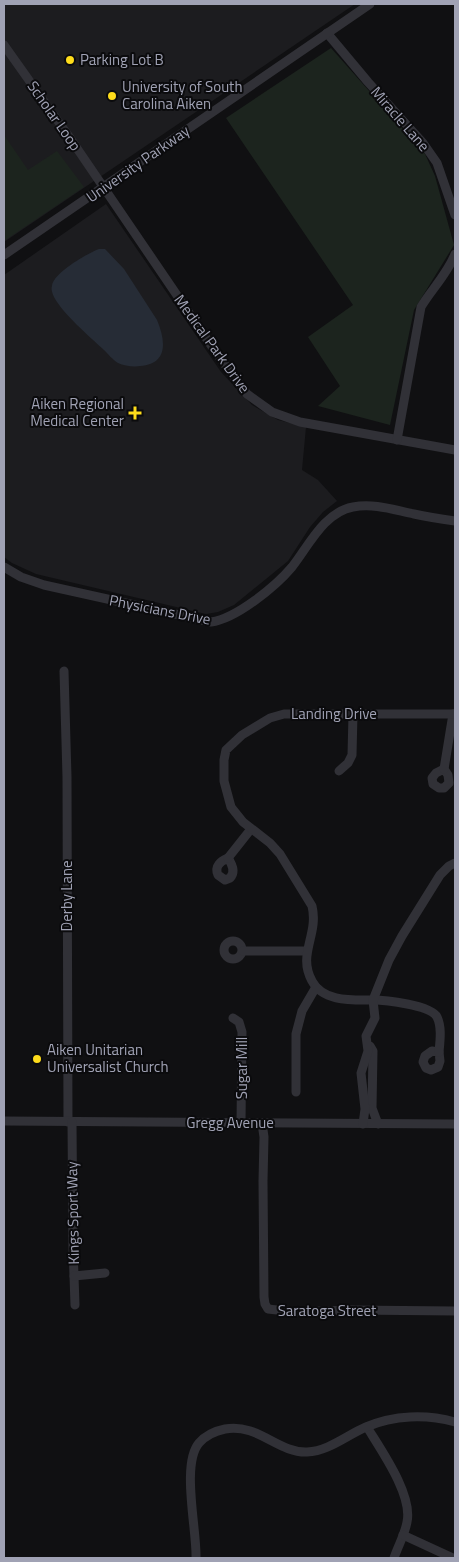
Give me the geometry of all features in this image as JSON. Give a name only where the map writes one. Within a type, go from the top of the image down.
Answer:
[{"type":"street","name":"University Parkway","points":[[4,255],[370,4]]},
{"type":"street","name":"Miracle Lane","points":[[327,33],[368,82],[424,142],[437,163],[455,215]]},
{"type":"street","name":"Scholar Loop","points":[[4,45],[103,188]]},
{"type":"street","name":"Medical Park Drive","points":[[103,188],[240,386],[254,400],[272,412],[300,422],[455,450]]},
{"type":"street","points":[[397,440],[421,307],[452,262],[455,254]]},
{"type":"street","name":"Physicians Drive","points":[[4,567],[21,577],[44,585],[211,622],[231,617],[273,585],[291,568],[313,536],[336,515],[347,509],[360,506],[377,506],[455,521]]},
{"type":"street","name":"Derby Lane","points":[[64,671],[67,777],[70,1122]]},
{"type":"street","points":[[339,771],[348,764],[352,755],[353,714]]},
{"type":"street","points":[[444,769],[454,714]]},
{"type":"street","name":"Landing Drive","points":[[316,987],[308,970],[307,951],[314,928],[312,906],[280,854],[270,843],[251,829],[231,807],[225,790],[224,760],[226,750],[242,735],[277,715],[454,714]]},
{"type":"street","points":[[228,858],[251,829]]},
{"type":"street","points":[[363,1124],[365,1109],[360,1079],[362,1066],[368,1051],[366,1036],[375,1018],[373,1000],[389,960],[402,936],[440,875],[455,863]]},
{"type":"street","points":[[243,950],[307,951]]},
{"type":"street","points":[[296,1092],[296,1034],[307,1000],[316,987],[329,995],[345,1000],[373,1000],[419,1007],[431,1011],[437,1017],[439,1024],[439,1052]]},
{"type":"street","name":"Sugar Mill","points":[[233,1018],[239,1022],[242,1032],[242,1123]]},
{"type":"street","points":[[366,1036],[373,1051],[372,1108],[378,1124]]},
{"type":"street","name":"Gregg Avenue","points":[[4,1121],[455,1124]]},
{"type":"street","name":"Kings Sport Way","points":[[70,1122],[75,1305]]},
{"type":"street","name":"Saratoga Street","points":[[262,1123],[264,1137],[264,1297],[268,1309],[295,1312],[351,1310],[455,1311]]},
{"type":"street","points":[[74,1276],[106,1273]]},
{"type":"street","points":[[196,1558],[190,1464],[196,1448],[203,1439],[214,1432],[236,1427],[259,1434],[298,1451],[314,1452],[326,1448],[367,1427],[394,1419],[419,1417],[438,1418],[455,1422]]},
{"type":"street","points":[[367,1427],[391,1468],[407,1501],[408,1522],[394,1558]]},
{"type":"street","points":[[403,1535],[453,1558]]},
{"type":"shaded area","name":"University of South Carolina Aiken","points":[[4,4],[355,4],[4,242]]},
{"type":"shaded area","points":[[331,48],[425,154],[435,176],[454,245],[414,310],[390,425],[318,406],[340,386],[308,337],[353,305],[226,118]]},
{"type":"shaded area","points":[[4,135],[28,170],[57,151],[84,187],[4,241]]},
{"type":"shaded area","name":"Aiken Regional Medical Center","points":[[106,204],[221,372],[252,405],[278,420],[306,427],[302,470],[318,480],[337,501],[323,512],[310,527],[288,561],[234,605],[218,612],[206,614],[36,574],[12,563],[4,557],[4,275]]},
{"type":"shaded area","points":[[99,249],[105,249],[124,269],[157,320],[163,343],[160,356],[156,361],[138,366],[123,365],[116,362],[70,318],[53,296],[52,286],[58,275],[80,259]]},
{"type":"place","name":"Parking Lot B","points":[[70,60]]},
{"type":"place","name":"University of South Carolina Aiken","points":[[112,96]]},
{"type":"place","name":"Aiken Regional Medical Center","points":[[135,413]]},
{"type":"place","name":"Aiken Unitarian Universalist Church","points":[[37,1059]]}]
